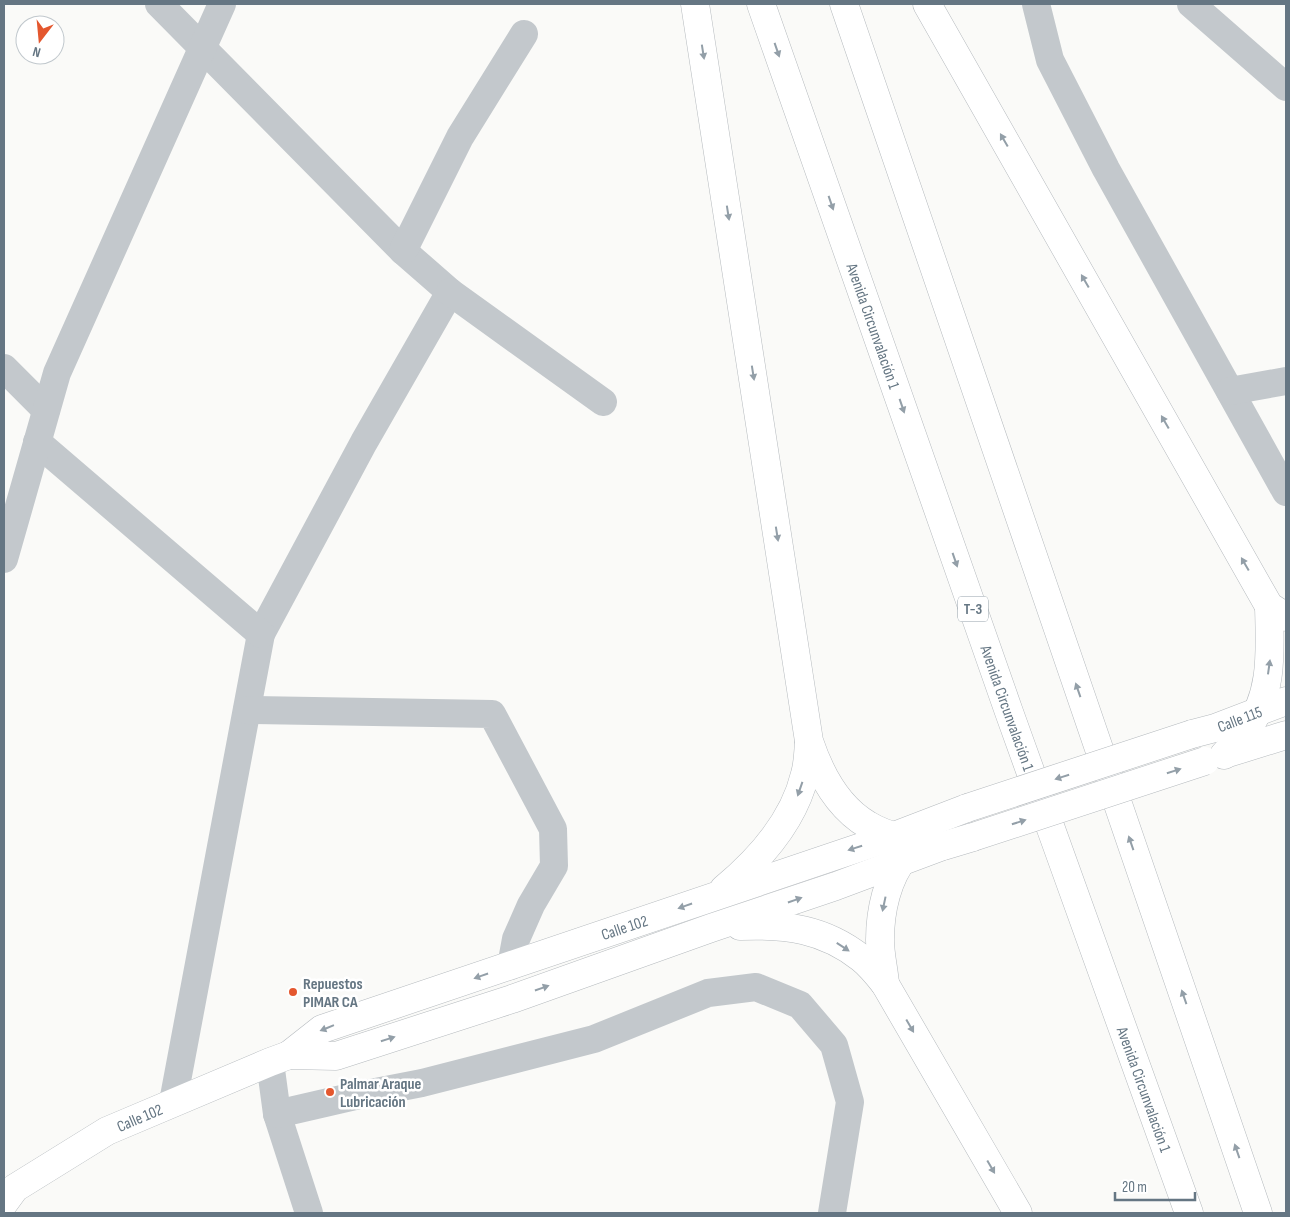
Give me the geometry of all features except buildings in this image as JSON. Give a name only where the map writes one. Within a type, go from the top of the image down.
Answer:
[{"type":"main road","points":[[696,4],[809,741],[818,766],[830,789],[848,809],[868,826],[903,846]]},
{"type":"main road","name":"Avenida Circunvalación 1","points":[[761,4],[1008,712],[1189,1213]]},
{"type":"main road","points":[[844,4],[1258,1213]]},
{"type":"main road","points":[[886,984],[880,942],[883,906],[903,846],[936,820],[967,808],[1203,731],[1269,734],[1267,684],[1278,612],[927,4]]},
{"type":"main road","name":"Calle 115","points":[[1269,734],[1286,701]]},
{"type":"main road","name":"Calle 102","points":[[7,1190],[107,1131],[280,1059],[322,1029],[715,896],[903,846],[943,846],[973,837],[1214,758],[1269,734]]},
{"type":"main road","points":[[715,896],[741,874],[764,850],[784,824],[799,794],[806,772],[809,741]]},
{"type":"main road","name":"Calle 102","points":[[280,1059],[336,1056],[512,998],[836,886],[903,846]]},
{"type":"main road","points":[[711,928],[767,925],[801,928],[833,940],[862,959],[886,984],[1018,1213]]},
{"type":"street","points":[[158,4],[403,251],[450,292],[603,402]]},
{"type":"street","points":[[4,558],[57,373],[222,4]]},
{"type":"street","points":[[1036,4],[1050,60],[1106,169],[1286,492]]},
{"type":"street","points":[[1191,4],[1286,87]]},
{"type":"street","points":[[403,251],[460,137],[524,34]]},
{"type":"street","points":[[173,1102],[261,634],[364,442],[450,292]]},
{"type":"street","points":[[4,368],[46,410]]},
{"type":"street","points":[[1230,391],[1286,381]]},
{"type":"street","points":[[37,442],[261,634]]},
{"type":"street","points":[[247,710],[492,714],[554,828],[554,866],[531,905],[516,938],[511,966]]},
{"type":"street","points":[[277,1114],[422,1083],[594,1039],[708,993],[756,987],[800,1005],[834,1045],[850,1102],[832,1213]]},
{"type":"street","points":[[280,1059],[277,1114],[309,1213]]},
{"type":"place","name":"Repuestos PIMAR CA","points":[[293,992]]},
{"type":"place","name":"Palmar Araque Lubricación","points":[[330,1092]]}]
